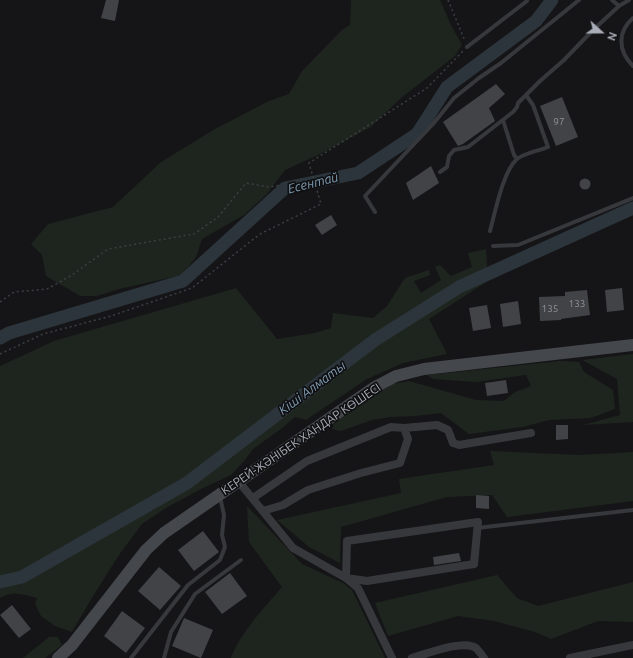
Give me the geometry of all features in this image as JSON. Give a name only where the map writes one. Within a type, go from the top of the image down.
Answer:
[{"type":"main road","name":"КЕРЕЙ-ЖӘНІБЕК ХАНДАР КӨШЕСІ","points":[[58,658],[72,645],[146,550],[164,533],[375,387],[396,376],[424,369],[633,345]]},
{"type":"street","points":[[253,498],[307,461],[391,427],[404,428],[438,425],[448,430],[453,443],[459,444],[531,433]]},
{"type":"street","points":[[263,511],[283,505],[308,490],[361,473],[400,463],[408,439],[404,428]]},
{"type":"street","points":[[239,482],[293,548],[346,578],[358,588],[392,658]]},
{"type":"street","points":[[478,522],[474,564],[367,581],[346,578],[347,541],[478,522]]},
{"type":"street","points":[[412,658],[457,646],[468,645],[476,648],[484,658]]},
{"type":"street","points":[[570,658],[633,645]]},
{"type":"lane","points":[[375,212],[365,196],[433,124],[454,98],[479,78],[501,64],[579,0]]},
{"type":"lane","points":[[612,0],[619,6]]},
{"type":"lane","points":[[440,172],[447,167],[449,156],[454,150],[468,147],[513,112],[518,103],[564,60],[592,31],[619,6],[630,0]]},
{"type":"lane","points":[[467,47],[527,1]]},
{"type":"lane","points":[[633,18],[627,24],[622,34],[621,47],[633,66]]},
{"type":"lane","points":[[490,231],[505,177],[512,165],[524,155],[548,147],[533,105],[526,95]]},
{"type":"lane","points":[[503,120],[514,155],[518,159]]},
{"type":"lane","points":[[493,246],[518,245],[633,198]]},
{"type":"lane","points":[[131,658],[188,585],[220,560],[226,547],[222,535],[224,515],[220,495]]},
{"type":"lane","points":[[477,528],[633,510]]},
{"type":"lane","points":[[164,658],[171,632],[195,594],[241,560]]},
{"type":"path","points":[[0,354],[43,334],[111,316],[192,288],[260,234],[321,204],[309,164],[427,88],[467,47],[448,0]]},
{"type":"path","points":[[0,302],[14,292],[47,289],[72,275],[108,249],[194,234],[218,217],[246,183],[269,187],[281,185]]},
{"type":"shaded area","points":[[351,0],[440,0],[462,45],[455,56],[401,98],[371,127],[322,153],[285,170],[266,195],[244,215],[202,239],[196,257],[182,275],[119,289],[97,296],[80,296],[46,276],[42,255],[31,244],[48,224],[113,207],[161,162],[215,129],[269,101],[289,94],[302,71],[343,29],[350,25]]},
{"type":"shaded area","points":[[486,249],[488,281],[429,319],[447,354],[403,363],[367,379],[306,420],[295,417],[253,449],[231,475],[166,508],[142,524],[121,552],[72,632],[55,626],[41,616],[35,604],[37,598],[14,593],[0,598],[0,366],[54,341],[236,288],[277,339],[315,333],[331,328],[333,313],[373,318],[387,306],[405,278],[429,270],[430,275],[414,281],[421,293],[441,280],[435,267],[440,265],[451,276],[472,267],[468,253]]},
{"type":"shaded area","points":[[633,354],[633,422],[583,425],[620,415],[617,379],[582,360]]},
{"type":"shaded area","points":[[560,361],[579,362],[584,372],[613,390],[615,409],[591,418],[549,420],[523,427],[469,434],[441,413],[390,417],[372,420],[341,431],[332,429],[335,422],[370,397],[393,384],[409,381],[476,400],[504,401],[515,392],[531,386],[526,375],[476,382],[433,379],[427,375]]},
{"type":"shaded area","points":[[490,451],[580,455],[633,452],[633,501],[507,517],[492,495],[447,497],[341,527],[340,563],[309,547],[277,520],[401,493],[399,479],[494,465]]},
{"type":"shaded area","points":[[247,506],[302,564],[343,583],[352,590],[385,658],[231,658],[240,639],[282,587],[249,542]]},
{"type":"shaded area","points":[[497,575],[517,598],[538,606],[633,582],[633,622],[598,621],[551,639],[535,632],[494,621],[458,616],[388,636],[375,603]]},
{"type":"shaded area","points":[[49,637],[58,637],[62,645],[45,658],[23,658]]},
{"type":"building","points":[[106,0],[119,0],[115,21],[101,18]]},
{"type":"building","points":[[496,84],[505,94],[489,108],[495,121],[458,146],[443,122]]},
{"type":"building","points":[[562,97],[578,137],[556,146],[540,106]]},
{"type":"building","points":[[431,166],[439,183],[413,200],[406,183]]},
{"type":"building","points":[[583,179],[587,179],[589,180],[589,188],[583,189],[580,186],[580,182]]},
{"type":"building","points":[[331,215],[337,225],[322,235],[315,225]]},
{"type":"building","points":[[622,288],[624,310],[607,312],[605,290]]},
{"type":"building","points":[[587,290],[590,315],[561,320],[540,321],[539,297],[565,296],[565,292]]},
{"type":"building","points":[[518,301],[521,324],[503,327],[500,304]]},
{"type":"building","points":[[487,305],[491,328],[473,331],[469,308]]},
{"type":"building","points":[[506,380],[508,393],[487,396],[485,383]]},
{"type":"building","points":[[556,425],[568,425],[568,439],[556,440]]},
{"type":"building","points":[[476,495],[489,496],[489,509],[476,508]]},
{"type":"building","points":[[203,531],[219,552],[194,571],[178,550]]},
{"type":"building","points":[[459,553],[461,561],[434,565],[433,557]]},
{"type":"building","points":[[159,567],[181,586],[160,610],[138,591]]},
{"type":"building","points":[[230,573],[247,596],[222,614],[205,592]]},
{"type":"building","points":[[12,605],[31,629],[19,638],[0,615]]},
{"type":"building","points":[[122,611],[145,628],[126,653],[104,636]]},
{"type":"building","points":[[184,618],[213,630],[201,658],[172,646]]},
{"type":"waterway","name":"Есентай","points":[[0,338],[9,333],[183,281],[285,188],[358,173],[417,134],[447,87],[536,21],[552,0]]},
{"type":"waterway","name":"Кіші Алматы","points":[[0,582],[22,577],[187,483],[375,340],[459,287],[633,208]]}]
